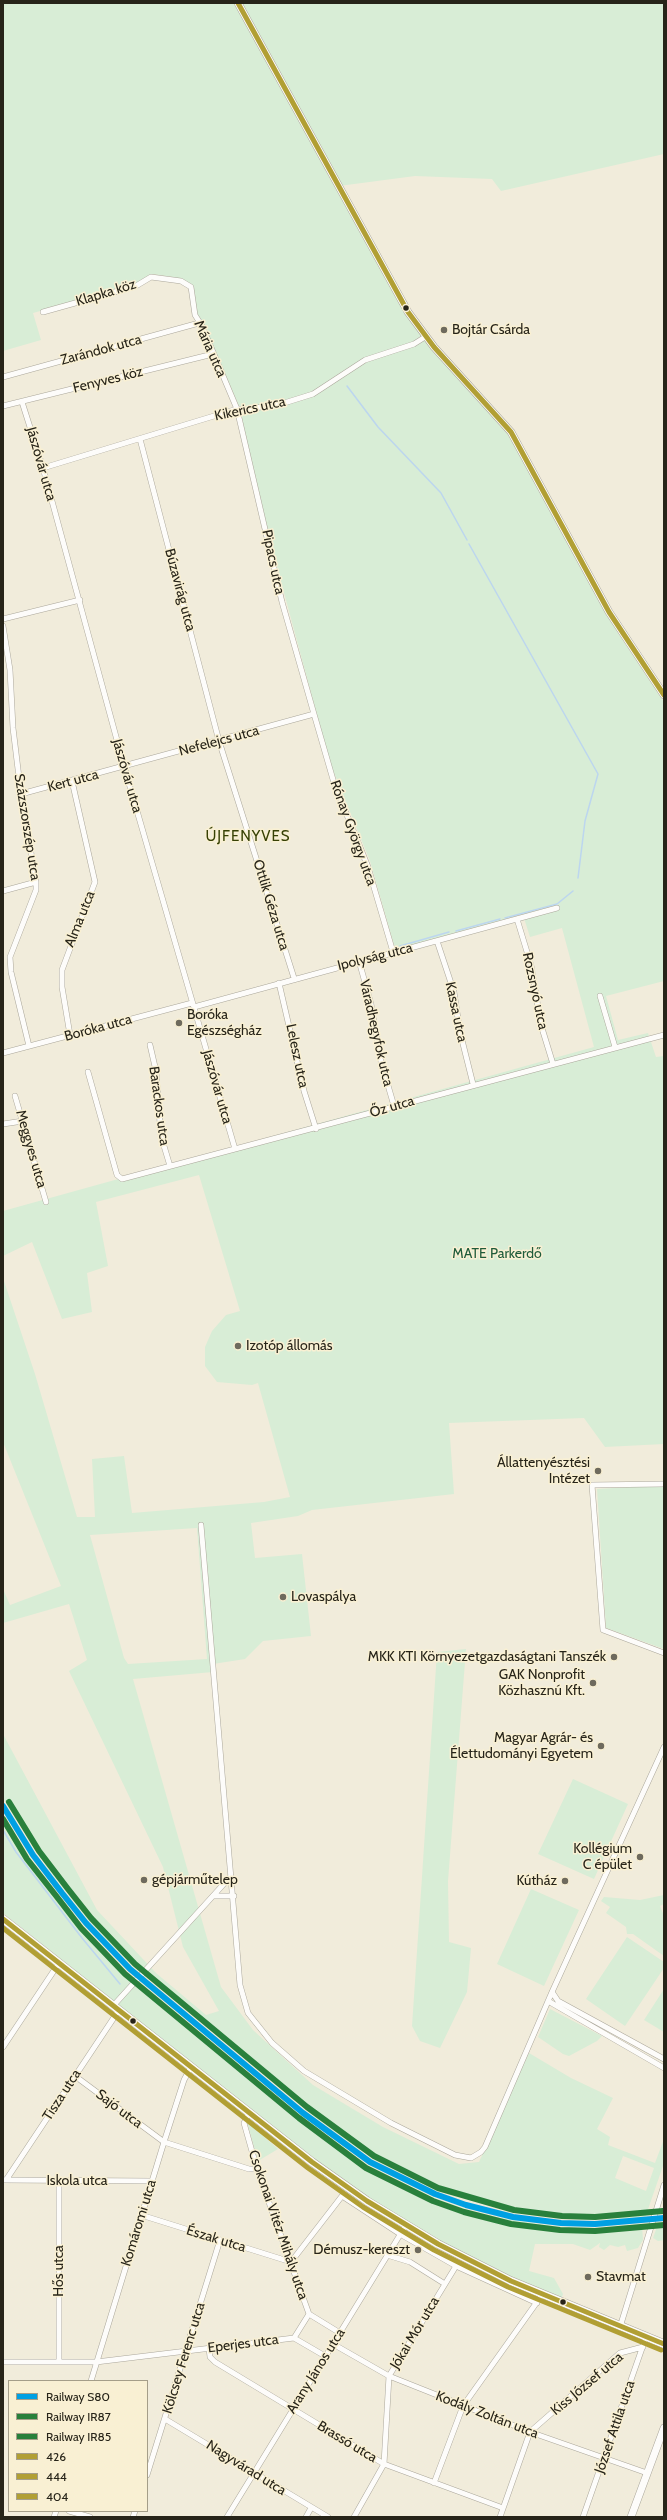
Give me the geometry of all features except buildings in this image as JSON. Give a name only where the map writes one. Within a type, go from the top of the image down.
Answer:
[{"type":"main road","points":[[238,3],[399,296],[425,337],[511,432],[609,612],[664,695]]},
{"type":"main road","points":[[3,1919],[330,2175],[406,2225],[477,2264],[542,2295],[664,2344]]},
{"type":"main road","points":[[630,2517],[664,2428]]},
{"type":"street","name":"Klapka köz","points":[[43,312],[136,286],[151,277],[181,281],[191,287]]},
{"type":"street","name":"Mária utca","points":[[191,287],[193,307],[199,323],[237,409]]},
{"type":"street","name":"Zarándok utca","points":[[3,377],[199,323]]},
{"type":"street","name":"Kikerics utca","points":[[43,468],[237,409],[248,409],[281,404],[313,394],[365,360],[414,344],[425,337]]},
{"type":"street","name":"Fenyves köz","points":[[3,406],[213,354]]},
{"type":"street","name":"Jászóvár utca","points":[[22,402],[43,468],[124,766],[235,1150]]},
{"type":"street","name":"Pipacs utca","points":[[237,409],[282,602],[314,714]]},
{"type":"street","name":"Búzavirág utca","points":[[140,439],[219,741]]},
{"type":"street","points":[[3,619],[80,600]]},
{"type":"street","name":"Százszorszép utca","points":[[3,626],[10,670],[13,728],[21,794],[36,882],[36,890],[10,957],[11,972],[29,1046]]},
{"type":"street","name":"Nefelejcs utca","points":[[124,766],[314,714]]},
{"type":"street","name":"Rónay György utca","points":[[314,714],[334,783],[368,867],[393,952]]},
{"type":"street","name":"Ottlik Géza utca","points":[[219,741],[294,978]]},
{"type":"street","name":"Kert utca","points":[[21,794],[124,766]]},
{"type":"street","name":"Alma utca","points":[[70,1035],[62,987],[62,970],[95,882],[72,781]]},
{"type":"street","points":[[3,891],[36,882]]},
{"type":"street","name":"Ipolyság utca","points":[[193,1005],[557,908]]},
{"type":"street","name":"Rozsnyó utca","points":[[517,919],[531,964],[541,1025],[553,1064]]},
{"type":"street","name":"Kassa utca","points":[[437,941],[454,992],[460,1032],[473,1084]]},
{"type":"street","name":"Váradhegyfok utca","points":[[359,961],[371,1004],[380,1058],[394,1106]]},
{"type":"street","name":"Lelesz utca","points":[[279,983],[304,1091],[316,1129]]},
{"type":"street","points":[[600,996],[615,1048]]},
{"type":"street","name":"Boróka utca","points":[[3,1053],[193,1005]]},
{"type":"street","name":"Őz utca","points":[[88,1072],[117,1175],[120,1179],[316,1129],[473,1084],[664,1035]]},
{"type":"street","name":"Barackos utca","points":[[150,1045],[156,1071],[161,1136],[170,1166]]},
{"type":"street","name":"Meggyes utca","points":[[16,1096],[46,1202]]},
{"type":"street","points":[[3,1124],[23,1121]]},
{"type":"street","points":[[664,1484],[592,1484],[603,1630],[664,1653]]},
{"type":"street","points":[[201,1525],[231,1876],[234,1896],[241,1994],[248,2013],[261,2031],[286,2057],[322,2083],[390,2123],[455,2155],[471,2158],[477,2155],[485,2146],[552,1992],[664,1747]]},
{"type":"street","name":"Tisza utca","points":[[5,2180],[75,2076],[129,1989],[231,1876]]},
{"type":"street","points":[[214,1896],[234,1896]]},
{"type":"street","points":[[3,2047],[59,1963]]},
{"type":"street","points":[[552,1992],[558,2001],[664,2068]]},
{"type":"street","points":[[548,2001],[610,2034],[664,2060]]},
{"type":"street","name":"Komáromi utca","points":[[91,2380],[151,2181],[184,2080],[191,2067]]},
{"type":"street","name":"Sajó utca","points":[[75,2076],[164,2142],[249,2169],[257,2169]]},
{"type":"street","name":"Csokonai Vitéz Mihály utca","points":[[249,2113],[244,2123],[257,2169],[309,2314],[340,2333]]},
{"type":"street","name":"Iskola utca","points":[[5,2180],[151,2181]]},
{"type":"street","name":"Hős utca","points":[[59,2180],[59,2362]]},
{"type":"street","points":[[620,2327],[664,2186]]},
{"type":"street","points":[[291,2262],[342,2196],[400,2234],[456,2266],[537,2304]]},
{"type":"street","name":"Észak utca","points":[[141,2215],[291,2262]]},
{"type":"street","name":"Arany János utca","points":[[227,2517],[406,2225]]},
{"type":"street","name":"Kölcsey Ferenc utca","points":[[148,2472],[220,2240]]},
{"type":"street","points":[[387,2255],[410,2262],[445,2284]]},
{"type":"street","name":"Jókai Mór utca","points":[[354,2517],[384,2464],[389,2376],[456,2266]]},
{"type":"street","points":[[434,2483],[463,2406],[542,2295]]},
{"type":"street","name":"Csokonai Vitéz Mihály utca","points":[[294,2338],[309,2314]]},
{"type":"street","name":"József Attila utca","points":[[583,2517],[646,2337]]},
{"type":"street","points":[[294,2338],[325,2356]]},
{"type":"street","name":"Eperjes utca","points":[[3,2362],[96,2362],[294,2338]]},
{"type":"street","name":"Kodály Zoltán utca","points":[[333,2344],[389,2376],[530,2432],[647,2473]]},
{"type":"street","name":"Kiss József utca","points":[[500,2517],[530,2432],[620,2353],[643,2347]]},
{"type":"street","name":"Brassó utca","points":[[209,2348],[210,2357],[214,2362],[384,2464],[503,2508]]},
{"type":"street","name":"Nagyvárad utca","points":[[165,2418],[254,2474],[328,2517]]},
{"type":"street","points":[[306,2517],[311,2508]]},
{"type":"street","points":[[72,2512],[90,2517]]},
{"type":"green space","name":"MATE Parkerdő","points":[[3,3],[664,3],[664,154],[501,191],[492,179],[415,176],[339,186],[422,337],[489,410],[516,444],[618,633],[664,702],[664,981],[606,996],[618,1040],[648,1033],[656,1057],[664,1056],[664,1444],[605,1447],[584,1418],[449,1423],[454,1494],[312,1510],[298,1516],[251,1523],[255,1558],[302,1554],[311,1636],[263,1641],[245,1659],[213,1664],[213,1672],[133,1679],[221,1987],[253,2030],[313,2085],[383,2127],[459,2164],[479,2162],[529,2053],[571,2078],[613,2098],[597,2129],[610,2137],[608,2145],[655,2163],[664,2139],[664,2163],[645,2218],[621,2219],[559,2216],[490,2204],[412,2178],[357,2148],[312,2115],[138,1970],[110,1944],[88,1920],[48,1869],[3,1798],[3,1734],[97,1910],[156,1973],[206,2015],[219,2011],[183,1947],[163,1867],[69,1671],[87,1660],[69,1604],[3,1623],[3,1589],[10,1605],[61,1586],[3,1442],[3,1278],[35,1374],[77,1517],[95,1517],[92,1459],[124,1456],[132,1513],[264,1502],[290,1497],[258,1383],[252,1385],[217,1382],[205,1366],[205,1347],[212,1331],[226,1315],[240,1311],[199,1175],[96,1202],[108,1266],[87,1273],[92,1312],[62,1319],[32,1242],[3,1256],[3,1211],[594,1047],[562,928],[530,937],[523,915],[454,936],[398,948],[394,945],[370,861],[330,763],[273,552],[239,406],[204,325],[197,317],[191,285],[173,277],[152,274],[131,286],[33,313],[41,340],[3,351]],"holes":[[[197,1528],[207,1659],[128,1664],[124,1658],[90,1535]],[[623,2156],[654,2168],[646,2191],[615,2178]]]},
{"type":"green space","points":[[664,1485],[664,1649],[606,1628],[597,1489]]},
{"type":"green space","points":[[466,1649],[448,1881],[449,1942],[471,1948],[467,1992],[440,2048],[420,2041],[412,2026],[437,1652]]},
{"type":"green space","points":[[573,1779],[628,1804],[594,1879],[538,1854]]},
{"type":"green space","points":[[3,1824],[16,1842],[16,1847],[39,1878],[81,1928],[125,1973],[311,2127],[355,2159],[412,2190],[482,2215],[563,2228],[621,2229],[642,2226],[643,2240],[638,2248],[627,2251],[625,2245],[618,2247],[610,2245],[604,2250],[599,2247],[600,2243],[590,2250],[573,2244],[535,2244],[529,2271],[554,2278],[563,2294],[561,2299],[509,2278],[461,2253],[353,2189],[261,2119],[3,1913]]},
{"type":"green space","points":[[531,1889],[579,1910],[544,1986],[497,1964]]},
{"type":"green space","points":[[664,1895],[664,1904],[660,1906],[664,1916],[664,1956],[633,1934],[627,1934],[626,1927],[606,1913],[610,1907],[601,1901],[604,1897],[640,1900]]},
{"type":"green space","points":[[627,1937],[664,1962],[664,1968],[625,2026],[586,1999]]},
{"type":"green space","points":[[664,1989],[664,2032],[644,2020]]},
{"type":"green space","points":[[550,2009],[602,2036],[597,2041],[569,2056],[563,2054],[538,2037]]},
{"type":"green space","points":[[247,2122],[278,2149],[258,2161]]},
{"type":"green space","points":[[664,2223],[664,2240],[658,2241],[653,2238],[658,2224]]},
{"type":"waterway","points":[[347,386],[378,427],[441,493],[467,540]]},
{"type":"waterway","points":[[469,544],[598,774],[585,821],[578,878]]},
{"type":"waterway","points":[[505,918],[557,904],[573,891]]},
{"type":"waterway","points":[[456,931],[500,919]]},
{"type":"waterway","points":[[400,946],[449,932]]},
{"type":"waterway","points":[[3,1830],[16,1852],[82,1938],[120,1984]]},
{"type":"rail line","name":"IR85","points":[[9,1802],[39,1851],[68,1889],[91,1918],[135,1964],[307,2107],[374,2156],[438,2188],[514,2210],[562,2216],[595,2217],[663,2211]]},
{"type":"rail line","name":"S80","points":[[3,1806],[33,1855],[62,1893],[86,1923],[130,1969],[303,2113],[370,2162],[435,2194],[466,2205],[513,2217],[561,2223],[595,2224],[664,2218]]},
{"type":"rail line","name":"IR87","points":[[3,1819],[27,1859],[81,1928],[125,1974],[299,2118],[366,2168],[433,2201],[464,2212],[511,2224],[560,2230],[595,2231],[664,2225]]},
{"type":"transit line","name":"444","points":[[238,3],[408,312],[434,347],[511,432],[609,612],[664,695]]},
{"type":"transit line","name":"426","points":[[3,1919],[312,2162],[367,2201],[438,2244],[511,2281],[664,2344]]},
{"type":"transit line","name":"404","points":[[3,1928],[308,2168],[363,2207],[434,2250],[508,2287],[661,2350]]},
{"type":"place","name":"Bojtár Csárda","points":[[444,330]]},
{"type":"place","name":"Boróka Egészségház","points":[[179,1023]]},
{"type":"place","name":"Izotóp állomás","points":[[238,1346]]},
{"type":"place","name":"Állattenyésztési Intézet","points":[[598,1471]]},
{"type":"place","name":"Lovaspálya","points":[[283,1597]]},
{"type":"place","name":"MKK KTI Környezetgazdaságtani Tanszék","points":[[614,1657]]},
{"type":"place","name":"GAK Nonprofit Közhasznú Kft.","points":[[593,1683]]},
{"type":"place","name":"Magyar Agrár- és Élettudományi Egyetem","points":[[601,1746]]},
{"type":"place","name":"Kollégium C épület","points":[[640,1857]]},
{"type":"place","name":"gépjárműtelep","points":[[144,1880]]},
{"type":"place","name":"Kútház","points":[[565,1881]]},
{"type":"place","name":"Démusz-kereszt","points":[[418,2250]]},
{"type":"place","name":"Stavmat","points":[[588,2277]]},
{"type":"district","name":"ÚJFENYVES","points":[[248,837]]}]
